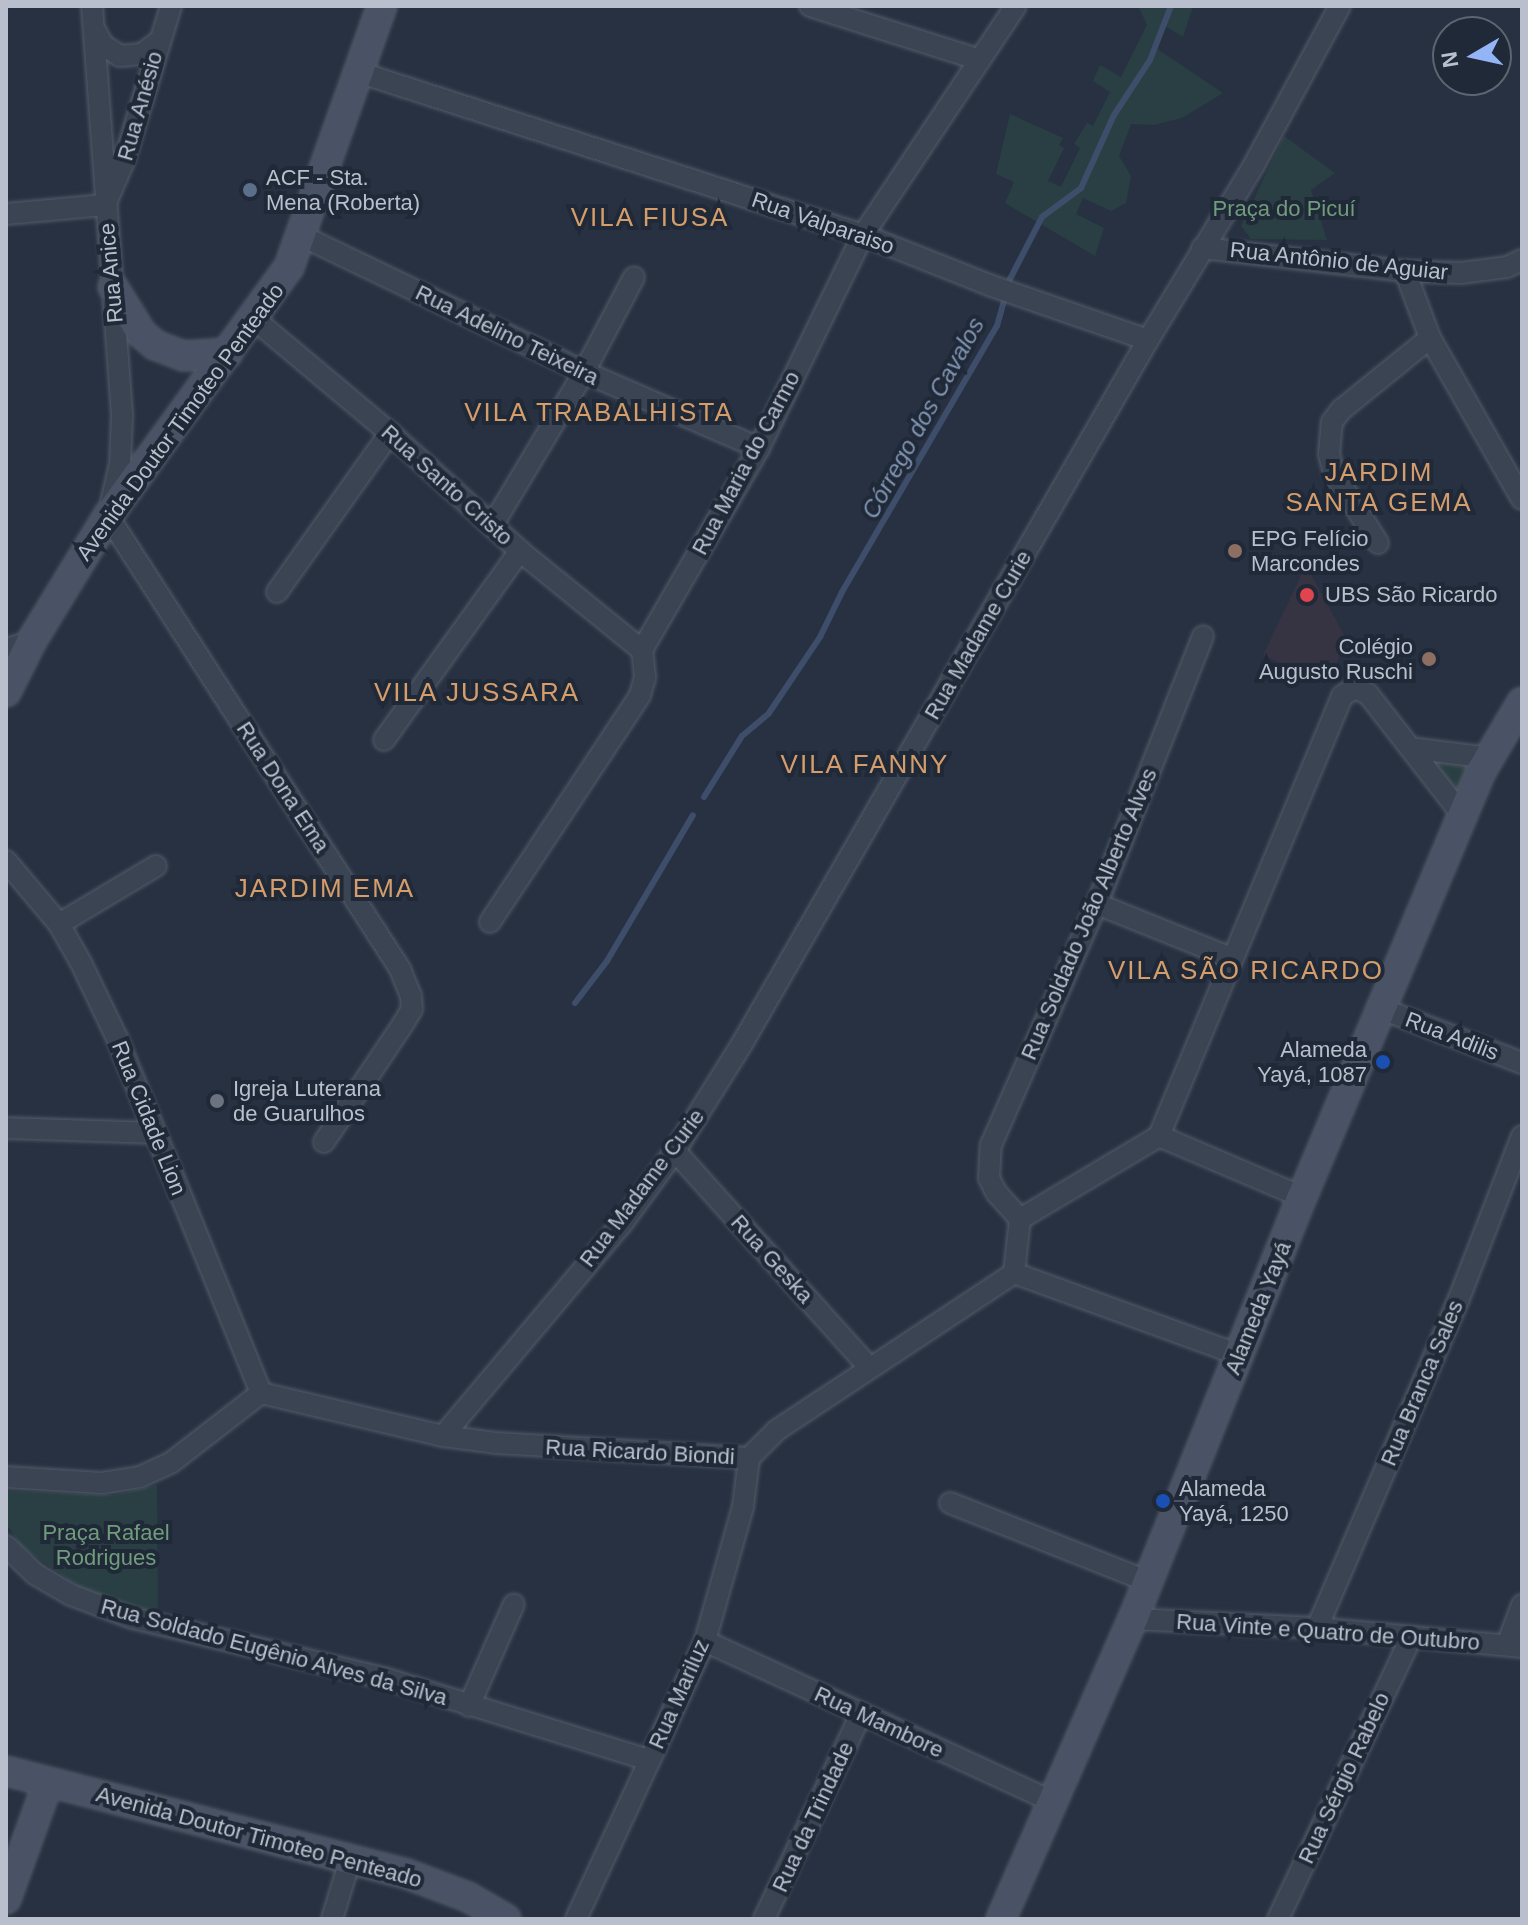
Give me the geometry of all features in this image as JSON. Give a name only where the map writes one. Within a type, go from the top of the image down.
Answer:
[{"type":"street","name":"Rua Anice","points":[[92,6],[122,415],[120,464],[108,516]]},
{"type":"street","name":"Rua Anésio","points":[[105,205],[124,161],[171,6]]},
{"type":"street","name":"Avenida Doutor Timoteo Penteado","points":[[6,692],[16,651],[108,516],[285,275],[302,236],[382,6]]},
{"type":"street","points":[[810,6],[980,60]]},
{"type":"street","name":"Rua Maria do Carmo","points":[[490,922],[640,695],[645,677],[642,650],[759,448],[863,235],[1016,6]]},
{"type":"street","name":"Rua Madame Curie","points":[[443,1436],[623,1222],[675,1151],[743,1042],[1148,340],[1255,163],[1340,6]]},
{"type":"street","points":[[94,28],[103,45],[120,56],[142,54],[158,42]]},
{"type":"street","name":"Rua Valparaiso","points":[[358,72],[863,235],[994,287],[1148,340]]},
{"type":"street","points":[[6,214],[105,205]]},
{"type":"street","name":"Rua Adelino Teixeira","points":[[302,236],[584,372],[759,448]]},
{"type":"street","name":"Rua Antônio de Aguiar","points":[[1202,248],[1405,271],[1471,272],[1507,267],[1522,260]]},
{"type":"street","points":[[1405,271],[1430,338],[1522,499]]},
{"type":"street","points":[[492,526],[584,372],[634,277]]},
{"type":"street","points":[[113,287],[142,334],[162,349],[196,358],[228,353]]},
{"type":"street","name":"Rua Santo Cristo","points":[[254,319],[390,433],[520,551],[642,650]]},
{"type":"street","points":[[1378,543],[1334,473],[1329,454],[1332,422],[1341,410],[1430,338]]},
{"type":"street","points":[[277,592],[390,433]]},
{"type":"street","name":"Rua Dona Ema","points":[[108,516],[408,983],[412,1009],[324,1142]]},
{"type":"street","points":[[384,740],[520,551]]},
{"type":"street","name":"Rua Soldado João Alberto Alves","points":[[1020,1219],[996,1192],[987,1164],[991,1145],[1097,904],[1203,636]]},
{"type":"street","points":[[1239,1355],[1014,1273],[1020,1219],[1159,1136],[1342,696],[1355,688],[1368,694],[1463,816]]},
{"type":"street","name":"Alameda Yayá","points":[[1001,1919],[1133,1619],[1302,1197],[1463,816],[1489,758],[1522,702]]},
{"type":"street","points":[[1410,748],[1489,758]]},
{"type":"street","name":"Rua Cidade Lion","points":[[6,861],[59,924],[117,1038],[261,1393]]},
{"type":"street","points":[[59,924],[156,866]]},
{"type":"street","points":[[1097,904],[1231,958]]},
{"type":"street","name":"Rua Adilis","points":[[1382,1009],[1522,1063]]},
{"type":"street","points":[[6,1128],[155,1133]]},
{"type":"street","points":[[1159,1136],[1302,1197]]},
{"type":"street","name":"Rua Branca Sales","points":[[1317,1628],[1458,1301],[1522,1136]]},
{"type":"street","name":"Rua Geska","points":[[675,1151],[869,1367]]},
{"type":"street","name":"Rua Ricardo Biondi","points":[[261,1393],[443,1436],[496,1443],[749,1458],[777,1430],[1014,1273]]},
{"type":"street","points":[[6,1477],[102,1483],[140,1477],[172,1462],[261,1393]]},
{"type":"street","name":"Rua Mariluz","points":[[576,1919],[705,1641],[743,1507],[749,1458]]},
{"type":"street","points":[[950,1503],[1147,1581]]},
{"type":"street","name":"Rua Soldado Eugênio Alves da Silva","points":[[6,1546],[35,1574],[71,1595],[133,1618],[314,1660],[649,1760]]},
{"type":"street","points":[[469,1706],[514,1604]]},
{"type":"street","points":[[1514,1646],[1522,1605]]},
{"type":"street","name":"Rua Vinte e Quatro de Outubro","points":[[1133,1619],[1317,1628],[1514,1646]]},
{"type":"street","name":"Rua Sérgio Rabelo","points":[[1278,1919],[1411,1637]]},
{"type":"street","name":"Rua Mambore","points":[[705,1641],[1054,1802]]},
{"type":"street","name":"Rua da Trindade","points":[[764,1919],[861,1714]]},
{"type":"street","name":"Avenida Doutor Timoteo Penteado","points":[[6,1771],[407,1874],[468,1897],[506,1919]]},
{"type":"street","points":[[6,1899],[48,1783]]},
{"type":"street","points":[[332,1919],[350,1860]]},
{"type":"shaded area","name":"UBS São Ricardo","points":[[1306,565],[1347,640],[1327,684],[1263,655]]},
{"type":"green space","points":[[1138,6],[1193,6],[1183,37],[1164,25],[1153,46],[1223,93],[1182,118],[1154,125],[1131,124],[1119,156],[1131,176],[1126,203],[1111,211],[1083,198],[1076,214],[1104,228],[1095,256],[1005,203],[1014,182],[996,174],[1010,114],[1063,138],[1059,145],[1064,148],[1048,181],[1061,187],[1080,148],[1074,144],[1087,123],[1093,126],[1110,92],[1093,81],[1100,65],[1121,77],[1147,25]]},
{"type":"green space","name":"Praça do Picuí","points":[[1284,136],[1335,173],[1311,190],[1327,240],[1251,239],[1241,226]]},
{"type":"green space","points":[[1424,756],[1469,764],[1456,800]]},
{"type":"green space","name":"Praça Rafael Rodrigues","points":[[157,1485],[158,1614],[81,1588],[22,1547],[6,1524],[6,1494],[10,1491],[114,1495]]},
{"type":"waterway","name":"Córrego dos Cavalos","points":[[704,797],[742,736],[769,713],[820,637],[842,592],[997,326],[1010,279],[1042,217],[1081,188],[1114,115],[1150,60],[1171,6]]},
{"type":"waterway","name":"Córrego dos Cavalos","points":[[575,1003],[607,961],[693,815]]},
{"type":"place","name":"ACF - Sta. Mena (Roberta)","points":[[250,190]]},
{"type":"place","name":"EPG Felício Marcondes","points":[[1235,551]]},
{"type":"place","name":"UBS São Ricardo","points":[[1307,595]]},
{"type":"place","name":"Colégio Augusto Ruschi","points":[[1429,659]]},
{"type":"place","name":"Alameda Yayá, 1087","points":[[1383,1062]]},
{"type":"place","name":"Igreja Luterana de Guarulhos","points":[[217,1101]]},
{"type":"place","name":"Alameda Yayá, 1250","points":[[1163,1501]]},
{"type":"district","name":"VILA FIUSA","points":[[650,218]]},
{"type":"district","name":"VILA TRABALHISTA","points":[[599,413]]},
{"type":"district","name":"JARDIM SANTA GEMA","points":[[1379,488]]},
{"type":"district","name":"VILA JUSSARA","points":[[477,693]]},
{"type":"district","name":"VILA FANNY","points":[[865,765]]},
{"type":"district","name":"JARDIM EMA","points":[[325,889]]},
{"type":"district","name":"VILA SÃO RICARDO","points":[[1246,971]]}]
